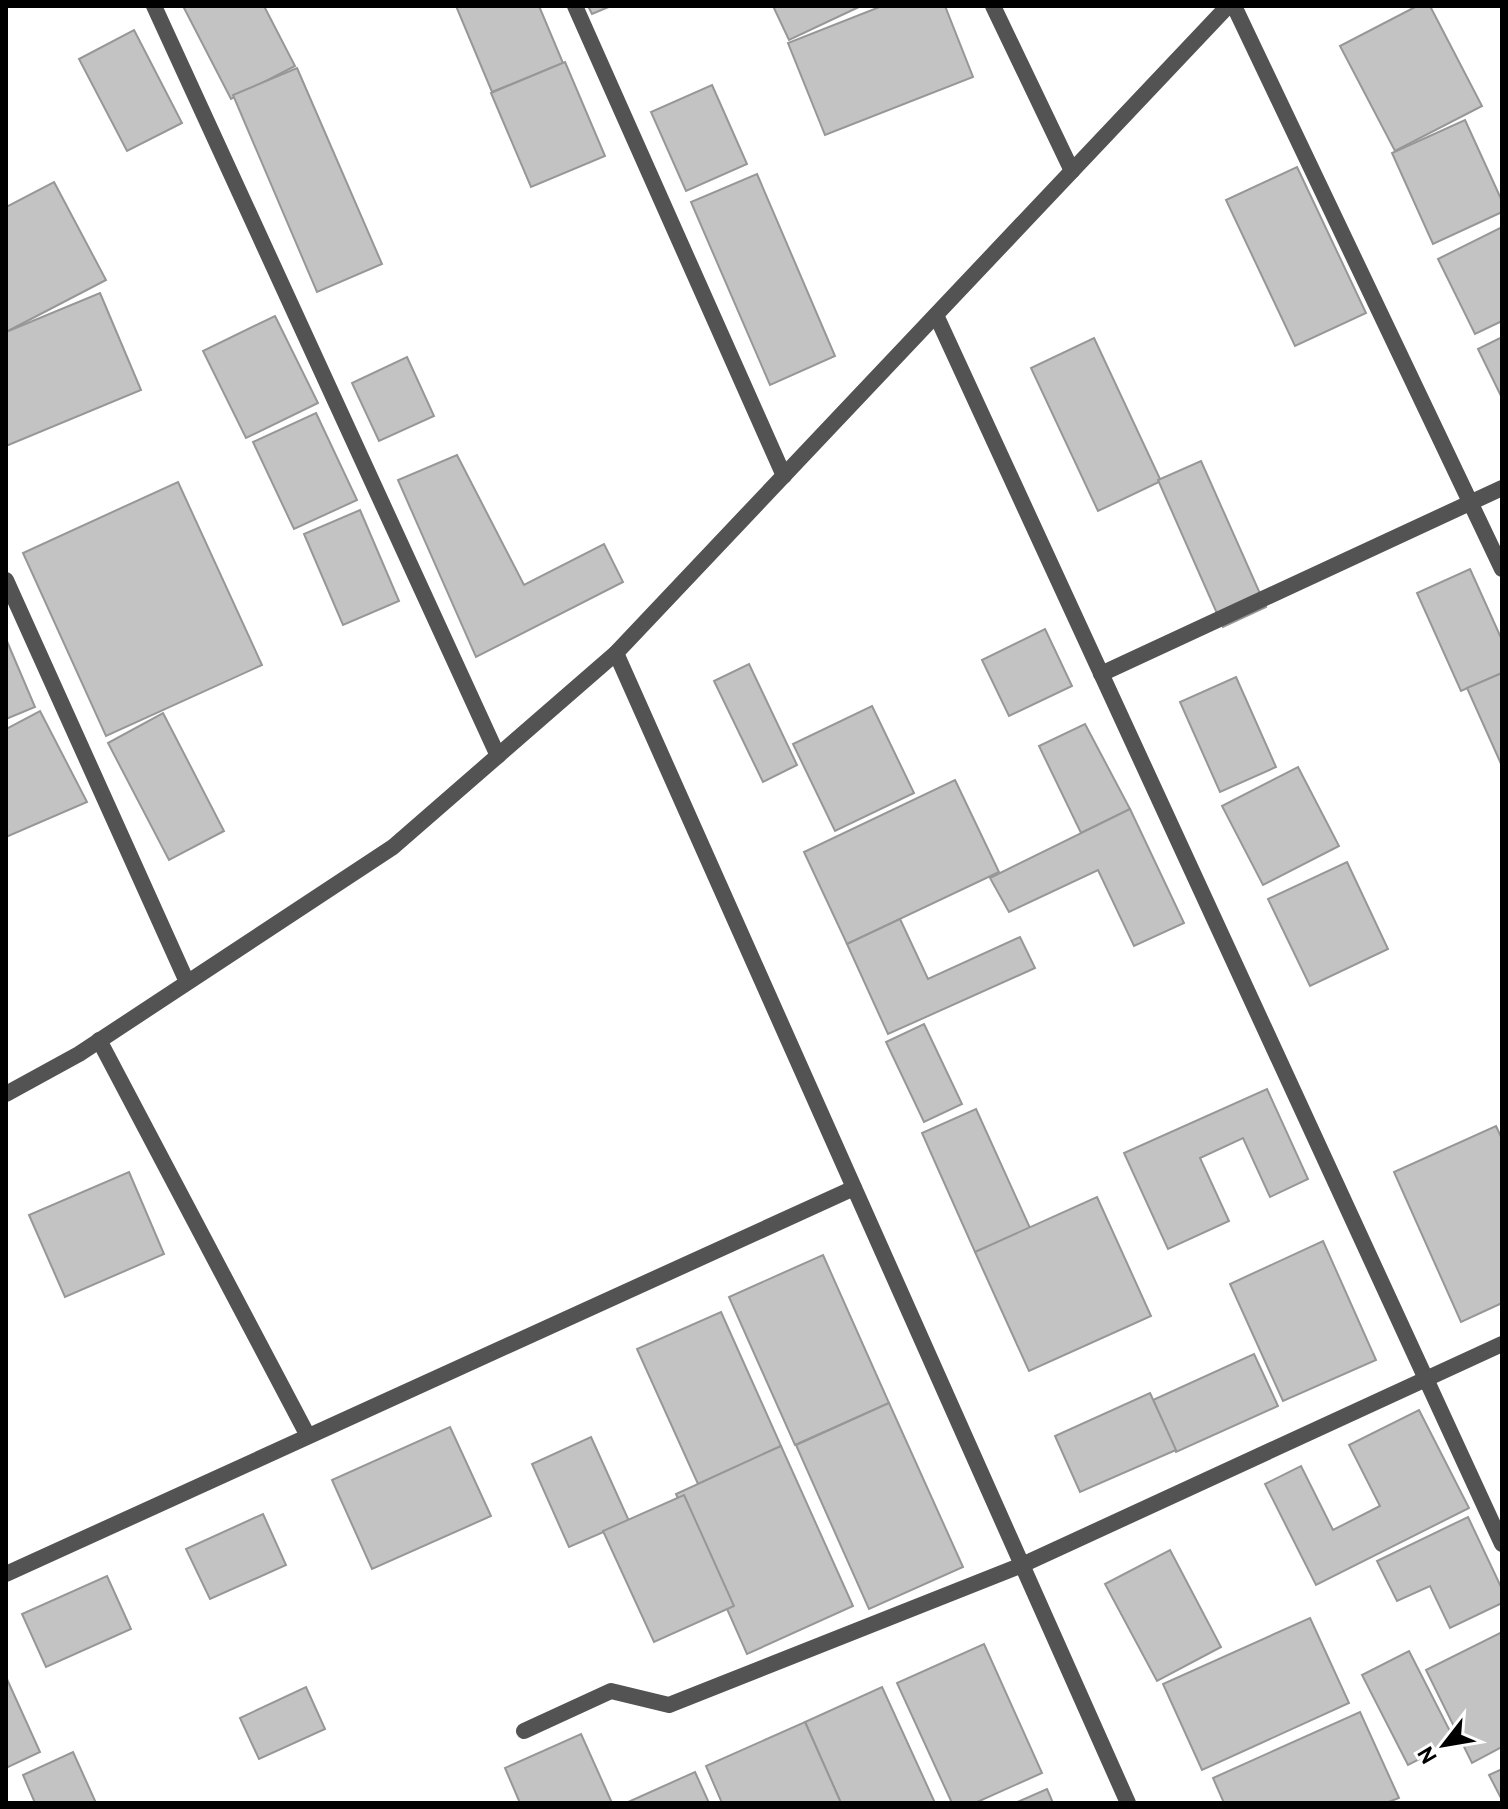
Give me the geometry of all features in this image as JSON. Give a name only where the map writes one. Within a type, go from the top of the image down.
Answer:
[{"type":"street","points":[[154,6],[498,756]]},
{"type":"street","points":[[575,6],[784,476]]},
{"type":"street","points":[[993,6],[1072,171]]},
{"type":"street","points":[[6,1094],[99,1040],[393,847],[616,653],[1231,6],[1502,569]]},
{"type":"street","points":[[936,315],[1502,1544]]},
{"type":"street","points":[[1101,674],[1502,488]]},
{"type":"street","points":[[6,580],[187,982]]},
{"type":"street","points":[[616,653],[1128,1803]]},
{"type":"street","points":[[99,1040],[308,1436]]},
{"type":"street","points":[[6,1574],[854,1188]]},
{"type":"street","points":[[524,1731],[611,1691],[669,1705],[1022,1565],[1502,1344]]},
{"type":"building","points":[[183,6],[264,6],[295,66],[231,99]]},
{"type":"building","points":[[456,6],[539,6],[563,63],[492,92]]},
{"type":"building","points":[[588,6],[611,6],[592,14]]},
{"type":"building","points":[[773,6],[861,6],[789,40]]},
{"type":"building","points":[[882,6],[945,6],[973,77],[825,135],[788,43]]},
{"type":"building","points":[[1417,6],[1430,6],[1482,106],[1395,151],[1340,46]]},
{"type":"building","points":[[134,30],[182,123],[127,151],[79,59]]},
{"type":"building","points":[[565,62],[605,156],[531,187],[491,93]]},
{"type":"building","points":[[297,68],[382,264],[317,292],[233,95]]},
{"type":"building","points":[[712,85],[747,164],[686,191],[651,112]]},
{"type":"building","points":[[1465,120],[1502,201],[1502,212],[1433,244],[1392,153]]},
{"type":"building","points":[[1297,167],[1366,313],[1295,346],[1226,200]]},
{"type":"building","points":[[757,174],[835,356],[770,385],[691,202]]},
{"type":"building","points":[[54,182],[106,280],[6,332],[6,207]]},
{"type":"building","points":[[1502,227],[1502,321],[1475,334],[1438,259]]},
{"type":"building","points":[[100,293],[141,390],[6,446],[6,332]]},
{"type":"building","points":[[275,316],[318,403],[246,438],[203,351]]},
{"type":"building","points":[[1502,337],[1502,398],[1478,349]]},
{"type":"building","points":[[1094,338],[1161,481],[1098,511],[1031,368]]},
{"type":"building","points":[[407,357],[434,416],[379,441],[352,383]]},
{"type":"building","points":[[316,413],[357,500],[294,529],[253,442]]},
{"type":"building","points":[[457,455],[524,585],[604,544],[623,582],[476,657],[398,480]]},
{"type":"building","points":[[1201,461],[1266,607],[1223,627],[1158,480]]},
{"type":"building","points":[[178,482],[262,665],[106,736],[23,553]]},
{"type":"building","points":[[360,510],[399,601],[343,625],[304,534]]},
{"type":"building","points":[[1470,569],[1502,640],[1502,673],[1461,691],[1417,593]]},
{"type":"building","points":[[1045,629],[1072,686],[1009,716],[982,660]]},
{"type":"building","points":[[6,639],[35,707],[6,719]]},
{"type":"building","points":[[749,664],[797,765],[763,782],[714,681]]},
{"type":"building","points":[[1502,673],[1502,766],[1467,688]]},
{"type":"building","points":[[1236,677],[1276,767],[1220,792],[1180,702]]},
{"type":"building","points":[[872,706],[914,793],[835,831],[793,744]]},
{"type":"building","points":[[40,711],[87,802],[6,837],[6,729]]},
{"type":"building","points":[[163,713],[224,831],[169,860],[108,743]]},
{"type":"building","points":[[1085,724],[1130,809],[1081,833],[1039,746]]},
{"type":"building","points":[[1298,767],[1339,846],[1263,885],[1222,806]]},
{"type":"building","points":[[955,780],[999,872],[847,944],[804,852]]},
{"type":"building","points":[[1130,809],[1184,923],[1134,946],[1098,870],[1009,912],[990,878]]},
{"type":"building","points":[[1347,862],[1388,949],[1310,986],[1268,899]]},
{"type":"building","points":[[900,919],[928,979],[1020,937],[1035,968],[888,1034],[847,944]]},
{"type":"building","points":[[924,1024],[962,1104],[924,1122],[886,1042]]},
{"type":"building","points":[[1267,1089],[1308,1179],[1270,1197],[1243,1138],[1200,1158],[1229,1221],[1168,1249],[1124,1153]]},
{"type":"building","points":[[976,1109],[1030,1228],[975,1252],[922,1133]]},
{"type":"building","points":[[1496,1126],[1502,1139],[1502,1303],[1461,1322],[1394,1172]]},
{"type":"building","points":[[129,1172],[164,1254],[65,1297],[29,1215]]},
{"type":"building","points":[[1097,1197],[1151,1316],[1029,1371],[975,1252]]},
{"type":"building","points":[[1323,1241],[1376,1360],[1283,1401],[1230,1284]]},
{"type":"building","points":[[823,1255],[889,1403],[795,1445],[729,1297]]},
{"type":"building","points":[[721,1312],[781,1446],[698,1484],[637,1349]]},
{"type":"building","points":[[1254,1354],[1278,1406],[1176,1452],[1153,1400]]},
{"type":"building","points":[[1150,1393],[1176,1450],[1080,1492],[1055,1436]]},
{"type":"building","points":[[889,1403],[963,1567],[869,1609],[796,1445]]},
{"type":"building","points":[[1419,1410],[1469,1508],[1316,1585],[1265,1484],[1301,1466],[1333,1530],[1380,1506],[1349,1445]]},
{"type":"building","points":[[450,1427],[491,1516],[372,1569],[332,1480]]},
{"type":"building","points":[[591,1437],[629,1521],[569,1547],[532,1464]]},
{"type":"building","points":[[781,1446],[853,1606],[747,1654],[676,1494]]},
{"type":"building","points":[[684,1495],[734,1606],[654,1642],[603,1531]]},
{"type":"building","points":[[263,1514],[286,1565],[210,1599],[186,1549]]},
{"type":"building","points":[[1468,1517],[1502,1589],[1502,1603],[1450,1628],[1430,1586],[1397,1601],[1377,1561]]},
{"type":"building","points":[[1170,1550],[1221,1647],[1157,1681],[1105,1584]]},
{"type":"building","points":[[107,1576],[131,1629],[46,1667],[22,1614]]},
{"type":"building","points":[[1310,1618],[1349,1703],[1202,1770],[1163,1684]]},
{"type":"building","points":[[1502,1632],[1502,1747],[1472,1763],[1426,1670]]},
{"type":"building","points":[[984,1644],[1042,1773],[975,1803],[952,1803],[897,1683]]},
{"type":"building","points":[[1409,1651],[1455,1741],[1408,1765],[1362,1675]]},
{"type":"building","points":[[6,1677],[40,1752],[6,1768]]},
{"type":"building","points":[[306,1687],[325,1729],[259,1759],[240,1718]]},
{"type":"building","points":[[882,1687],[935,1803],[841,1803],[805,1722]]},
{"type":"building","points":[[1360,1712],[1399,1798],[1386,1803],[1224,1803],[1213,1778]]},
{"type":"building","points":[[805,1722],[841,1803],[722,1803],[706,1766]]},
{"type":"building","points":[[581,1734],[612,1803],[520,1803],[505,1768]]},
{"type":"building","points":[[73,1752],[96,1803],[35,1803],[23,1775]]},
{"type":"building","points":[[1502,1769],[1502,1800],[1489,1775]]},
{"type":"building","points":[[695,1772],[709,1803],[626,1803]]},
{"type":"building","points":[[1047,1789],[1053,1803],[1015,1803]]}]
